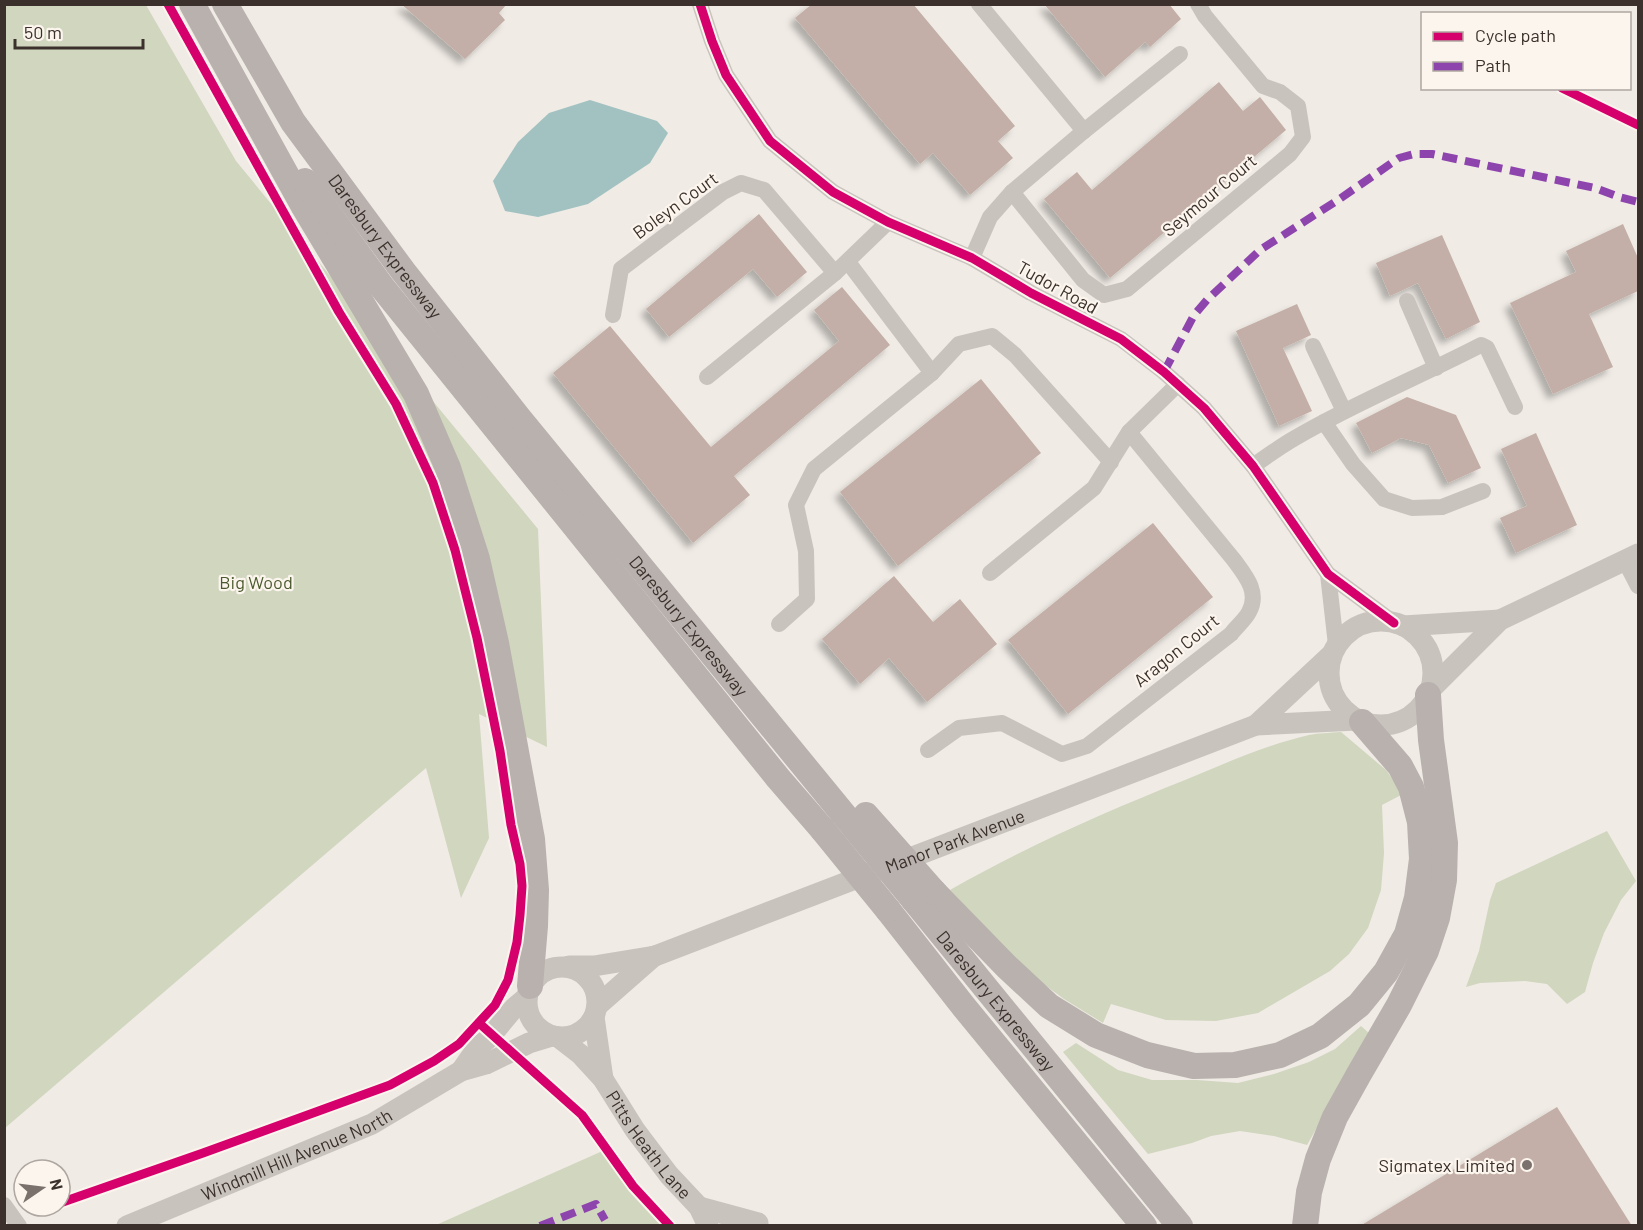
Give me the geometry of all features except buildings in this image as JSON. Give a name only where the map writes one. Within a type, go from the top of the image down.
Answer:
[{"type":"main road","name":"Daresbury Expressway","points":[[193,4],[299,172],[382,286],[778,778],[823,830],[964,1007],[1144,1226]]},
{"type":"main road","points":[[193,4],[303,206],[416,394],[448,468],[477,559],[496,643],[532,839],[536,899],[528,992]]},
{"type":"main road","name":"Daresbury Expressway","points":[[225,4],[293,122],[403,271],[518,417],[776,730],[858,818],[924,896],[1180,1226]]},
{"type":"main road","points":[[1305,1226],[1309,1192],[1318,1159],[1335,1117],[1399,1005],[1426,951],[1437,918],[1444,880],[1445,843],[1431,740],[1429,693]]},
{"type":"main road","points":[[924,896],[1049,1006],[1096,1035],[1147,1055],[1194,1066],[1235,1065],[1280,1054],[1320,1036],[1359,1005],[1386,972],[1407,934],[1417,898],[1422,860],[1420,822],[1411,787],[1400,766],[1359,721]]},
{"type":"street","name":"Tudor Road","points":[[700,4],[711,41],[726,75],[770,141],[833,192],[888,222],[972,258],[1121,339],[1178,384],[1204,408],[1253,466],[1328,574],[1399,624]]},
{"type":"street","points":[[978,4],[1084,131]]},
{"type":"street","name":"Seymour Court","points":[[1012,192],[1083,280],[1104,295],[1127,289],[1290,154],[1303,137],[1298,106],[1280,92],[1263,86],[1205,16],[1198,4]]},
{"type":"street","points":[[972,258],[990,217],[1012,192],[1180,54]]},
{"type":"street","name":"Boleyn Court","points":[[613,315],[621,268],[723,192],[741,183],[764,190],[835,273]]},
{"type":"street","points":[[707,377],[848,262],[888,222]]},
{"type":"street","points":[[848,262],[932,373]]},
{"type":"street","points":[[1407,301],[1436,368]]},
{"type":"street","points":[[779,624],[807,599],[806,551],[796,505],[814,469],[932,373],[959,344],[992,336],[1014,355],[1111,462]]},
{"type":"street","points":[[1253,466],[1294,438],[1344,411],[1481,345],[1487,348],[1515,407]]},
{"type":"street","points":[[1313,346],[1344,411]]},
{"type":"street","points":[[990,573],[1094,488],[1129,432],[1178,384]]},
{"type":"street","points":[[1324,422],[1353,464],[1384,499],[1412,508],[1442,507],[1483,491]]},
{"type":"street","name":"Aragon Court","points":[[928,750],[959,728],[1002,723],[1062,754],[1087,746],[1230,634],[1250,611],[1254,596],[1249,581],[1129,432]]},
{"type":"street","points":[[1500,620],[1399,624],[1378,621],[1362,624],[1348,633],[1334,650],[1328,670],[1335,699],[1345,711],[1359,721],[1377,725],[1393,724],[1407,718],[1420,708],[1429,693],[1500,620],[1632,558],[1638,586]]},
{"type":"street","name":"Tudor Road","points":[[1328,574],[1334,650]]},
{"type":"street","points":[[1399,624],[1416,634],[1425,646],[1431,660],[1433,675],[1429,693]]},
{"type":"street","name":"Manor Park Avenue","points":[[1256,725],[1334,650]]},
{"type":"street","name":"Manor Park Avenue","points":[[568,966],[594,966],[654,956],[1256,725],[1359,721]]},
{"type":"street","name":"Manor Park Avenue","points":[[596,1011],[654,956]]},
{"type":"street","points":[[557,966],[568,966],[579,970],[594,985],[597,995],[596,1011],[588,1026],[580,1033],[569,1037],[555,1037],[543,1032],[530,1017],[527,1007],[528,992],[537,977],[546,970],[557,966]]},
{"type":"street","name":"Windmill Hill Avenue North","points":[[461,1071],[477,1048],[489,1038],[528,992]]},
{"type":"street","name":"Pitts Heath Lane","points":[[596,1011],[603,1079]]},
{"type":"street","name":"Windmill Hill Avenue North","points":[[127,1226],[372,1124],[461,1071],[486,1064],[511,1051],[555,1037]]},
{"type":"street","name":"Pitts Heath Lane","points":[[555,1037],[580,1054],[603,1079],[635,1130],[704,1216],[758,1225]]},
{"type":"street","points":[[4,1205],[19,1226]]},
{"type":"green space","name":"Big Wood","points":[[5,5],[146,5],[236,161],[538,529],[547,747],[479,714],[489,838],[461,898],[426,768],[5,1128]]},
{"type":"green space","points":[[1341,732],[1386,770],[1403,794],[1382,805],[1384,853],[1381,890],[1368,928],[1349,954],[1330,971],[1258,1013],[1216,1021],[1166,1020],[1111,1004],[1103,1023],[1064,999],[1030,974],[950,890],[1066,831],[1231,761],[1293,739],[1313,734]]},
{"type":"green space","points":[[1607,831],[1636,881],[1621,900],[1604,933],[1585,992],[1567,1004],[1547,984],[1525,981],[1480,983],[1466,987],[1479,951],[1496,883]]},
{"type":"green space","points":[[1361,1026],[1370,1034],[1307,1145],[1274,1136],[1240,1131],[1211,1136],[1148,1154],[1063,1052],[1076,1043],[1118,1070],[1152,1080],[1238,1083],[1309,1062],[1335,1049]]},
{"type":"green space","points":[[607,1149],[662,1218],[659,1225],[436,1225]]},
{"type":"water","points":[[590,100],[657,121],[668,133],[650,163],[588,204],[538,217],[505,211],[493,181],[518,142],[549,113]]},
{"type":"marked path","points":[[1164,372],[1194,315],[1260,250],[1399,158],[1414,154],[1432,154],[1595,188],[1638,202]]},
{"type":"marked path","points":[[540,1226],[596,1204],[605,1220]]},
{"type":"cycle path","points":[[72,1199],[390,1085],[434,1061],[459,1044],[495,1005],[508,980],[517,942],[520,915],[522,886],[520,864],[511,825],[500,751],[477,638],[455,550],[433,483],[396,404],[339,312],[168,4]]},
{"type":"cycle path","points":[[700,4],[726,75],[770,141],[833,192],[888,222],[972,258],[1031,293],[1121,339],[1164,372],[1204,408],[1253,466],[1328,574],[1394,623]]},
{"type":"cycle path","points":[[1566,90],[1638,125]]},
{"type":"cycle path","points":[[479,1023],[582,1115],[633,1186],[670,1226]]},
{"type":"place","name":"Sigmatex Limited","points":[[1527,1165]]}]
